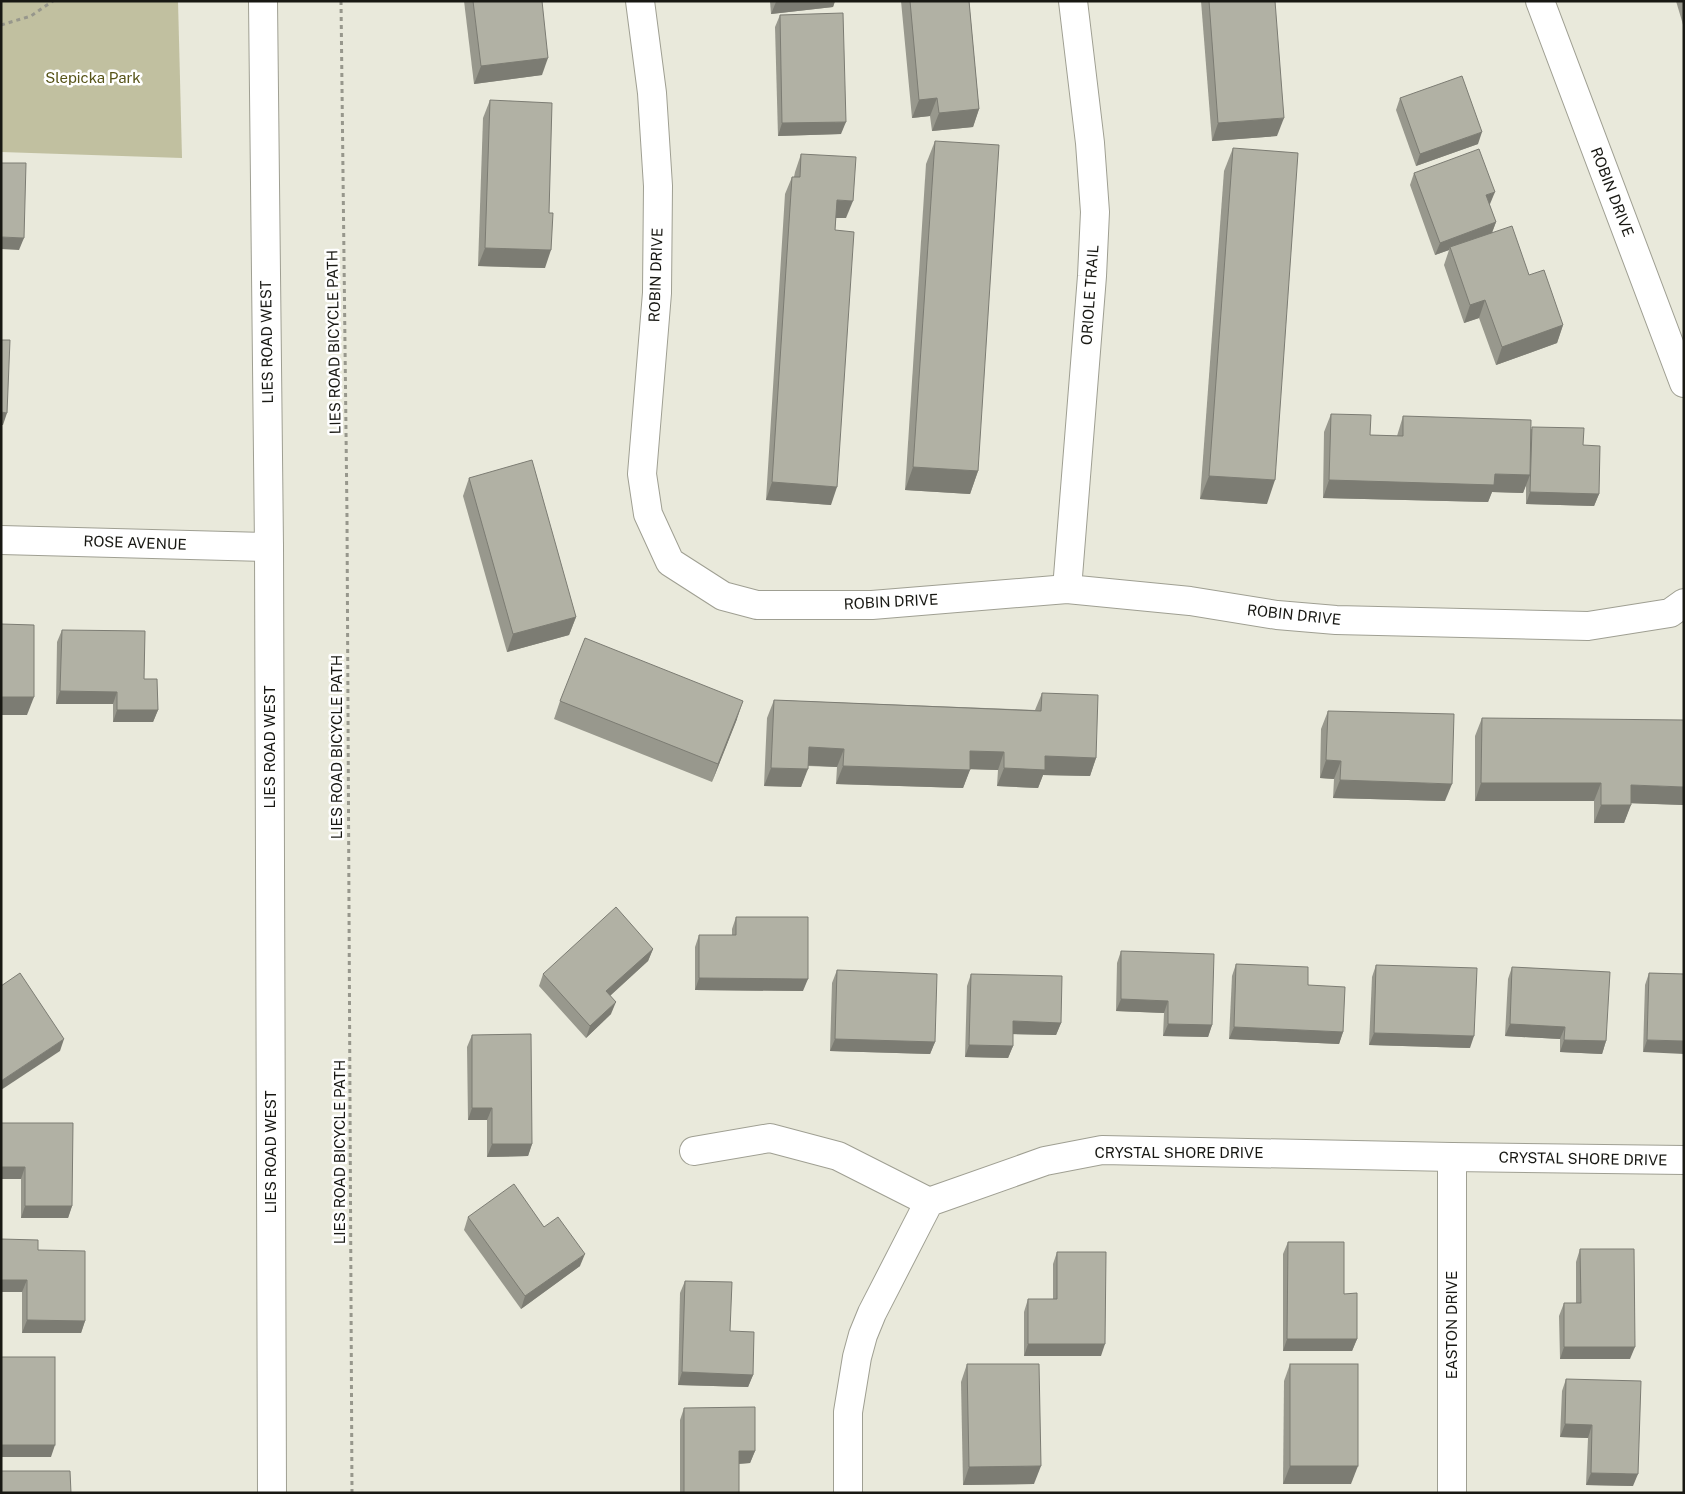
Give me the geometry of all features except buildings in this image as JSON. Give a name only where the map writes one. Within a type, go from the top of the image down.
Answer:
[{"type":"street","name":"LIES ROAD WEST","points":[[263,1],[269,547],[272,1493]]},
{"type":"street","name":"ROBIN DRIVE","points":[[640,1],[652,93],[658,186],[657,293],[642,474],[648,514],[670,562],[723,596],[757,605],[872,606],[1067,589],[1190,601],[1277,615],[1336,620],[1559,626],[1588,626],[1670,613],[1684,603]]},
{"type":"street","name":"ORIOLE TRAIL","points":[[1067,589],[1092,276],[1095,212],[1090,143],[1074,1]]},
{"type":"street","name":"ROBIN DRIVE","points":[[1540,1],[1684,383]]},
{"type":"street","name":"ROSE AVENUE","points":[[1,540],[269,547]]},
{"type":"street","points":[[694,1151],[770,1138],[838,1156],[929,1202],[872,1313],[856,1357],[848,1412],[848,1493]]},
{"type":"street","name":"CRYSTAL SHORE DRIVE","points":[[929,1202],[1045,1161],[1102,1150],[1684,1160]]},
{"type":"street","name":"EASTON DRIVE","points":[[1452,1157],[1452,1493]]},
{"type":"path","points":[[1,25],[31,16],[53,1]]},
{"type":"path","name":"LIES ROAD BICYCLE PATH","points":[[341,1],[347,527],[352,1493]]},
{"type":"green space","name":"Slepicka Park","points":[[1,1],[178,1],[182,158],[1,152]]}]
